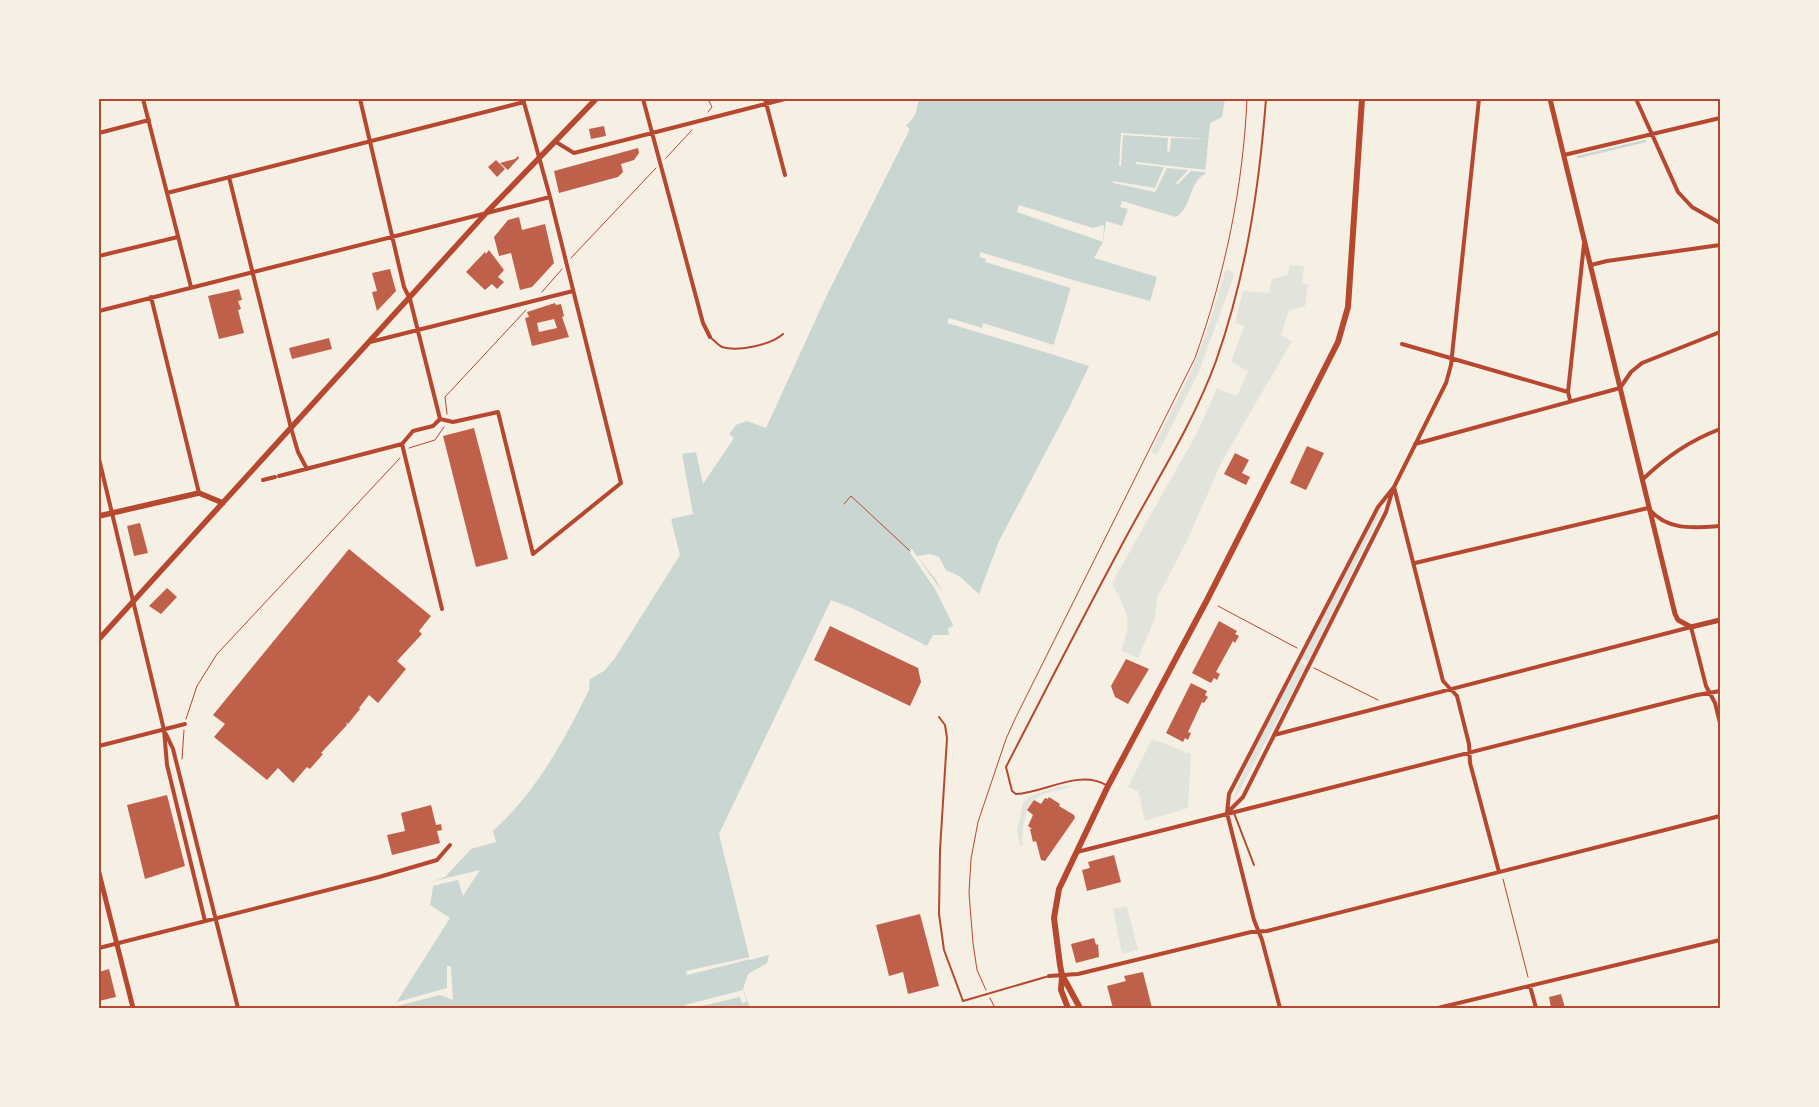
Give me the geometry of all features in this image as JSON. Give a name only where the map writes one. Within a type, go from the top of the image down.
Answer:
[{"type":"main road","points":[[99,638],[410,299],[487,212],[596,99]]},
{"type":"main road","points":[[1068,1008],[1061,990],[1062,975],[1055,935],[1056,900],[1108,786],[1207,600],[1338,342],[1348,307],[1362,99]]},
{"type":"main road","points":[[99,516],[199,493],[223,503]]},
{"type":"main road","points":[[1062,975],[1080,1008]]},
{"type":"street","points":[[144,99],[191,287]]},
{"type":"street","points":[[360,99],[402,276],[410,299],[440,419]]},
{"type":"street","points":[[643,99],[703,323],[710,337]]},
{"type":"street","points":[[556,142],[574,153],[766,101],[785,99]]},
{"type":"street","points":[[1227,813],[1243,797],[1386,512],[1394,487],[1446,382],[1452,358],[1479,99]]},
{"type":"street","points":[[1550,99],[1674,614],[1678,620],[1690,627],[1720,723]]},
{"type":"street","points":[[1636,99],[1678,192],[1692,207],[1720,223]]},
{"type":"street","points":[[167,193],[524,101],[538,160],[550,197],[621,483],[533,554],[498,412],[453,422],[440,419]]},
{"type":"street","points":[[766,101],[785,175]]},
{"type":"street","points":[[1564,156],[1720,118]]},
{"type":"street","points":[[99,134],[149,120]]},
{"type":"street","points":[[230,177],[291,428],[298,452],[307,469]]},
{"type":"street","points":[[99,311],[550,197]]},
{"type":"street","points":[[99,256],[178,237]]},
{"type":"street","points":[[1570,400],[1568,392],[1585,239]]},
{"type":"street","points":[[1591,265],[1607,261],[1720,245]]},
{"type":"street","points":[[370,342],[573,291]]},
{"type":"street","points":[[151,297],[199,493]]},
{"type":"street","points":[[1415,444],[1570,400],[1620,388],[1630,372],[1642,363],[1720,332]]},
{"type":"street","points":[[1402,344],[1568,392]]},
{"type":"street","points":[[263,480],[402,444],[413,431],[434,426],[440,419]]},
{"type":"street","points":[[1642,480],[1673,452],[1695,439],[1720,428]]},
{"type":"street","points":[[402,444],[442,609]]},
{"type":"street","points":[[99,459],[164,730],[167,765],[205,921]]},
{"type":"street","points":[[1394,487],[1415,563],[1443,681],[1458,696],[1470,753],[1470,763],[1499,872]]},
{"type":"street","points":[[1280,1008],[1227,813],[1229,794],[1378,507],[1394,487]]},
{"type":"street","points":[[1648,508],[1657,518],[1673,526],[1696,528],[1720,526]]},
{"type":"street","points":[[1415,563],[1648,508]]},
{"type":"street","points":[[1274,735],[1720,620]]},
{"type":"street","points":[[1077,852],[1227,813],[1720,692]]},
{"type":"street","points":[[99,746],[164,730],[186,722]]},
{"type":"street","points":[[164,730],[173,749],[238,1008]]},
{"type":"street","points":[[1049,976],[1078,974],[1259,932],[1720,816]]},
{"type":"street","points":[[99,948],[437,860],[450,845]]},
{"type":"street","points":[[99,873],[133,1008]]},
{"type":"street","points":[[1438,1008],[1720,940]]},
{"type":"street","points":[[1530,986],[1536,1008]]},
{"type":"lane","points":[[1108,786],[1099,780],[1070,782],[1016,794],[1012,791],[1006,767],[1095,595],[1187,425],[1215,364],[1236,298],[1248,247],[1259,180],[1266,99]]},
{"type":"lane","points":[[710,337],[721,346],[733,349],[767,342],[783,334]]},
{"type":"lane","points":[[939,717],[945,725],[947,738],[940,850],[940,914],[944,950],[963,1001],[1049,976]]},
{"type":"lane","points":[[1234,812],[1254,865]]},
{"type":"path","points":[[706,114],[712,107],[708,99]]},
{"type":"path","points":[[982,984],[973,943],[969,893],[971,859],[978,822],[1006,739],[1015,719],[1195,358],[1212,310],[1227,254],[1241,168],[1247,99]]},
{"type":"path","points":[[665,159],[690,132]]},
{"type":"path","points":[[573,256],[656,168]]},
{"type":"path","points":[[540,294],[562,269]]},
{"type":"path","points":[[447,414],[445,397],[526,310]]},
{"type":"path","points":[[410,448],[435,440],[444,428]]},
{"type":"path","points":[[186,722],[196,686],[217,654],[397,461]]},
{"type":"path","points":[[844,504],[851,496],[910,551]]},
{"type":"path","points":[[1218,606],[1298,648],[1296,653]]},
{"type":"path","points":[[1314,668],[1378,700]]},
{"type":"path","points":[[1503,879],[1528,977]]},
{"type":"path","points":[[993,1002],[995,1008]]},
{"type":"shaded area","points":[[919,99],[1225,99],[1222,117],[1210,123],[1205,174],[1196,183],[1181,212],[1176,217],[1122,201],[1120,207],[1128,209],[1122,226],[1106,221],[1103,242],[1094,258],[1157,277],[1150,301],[1073,280],[1051,354],[1089,366],[999,541],[979,594],[959,576],[946,570],[939,557],[930,554],[917,556],[936,580],[959,623],[948,628],[949,635],[933,635],[927,646],[854,609],[831,600],[719,834],[750,960],[769,955],[767,963],[748,974],[743,989],[750,1008],[393,1008],[450,918],[430,905],[434,881],[445,877],[471,849],[496,842],[493,831],[523,800],[548,765],[570,728],[589,690],[590,679],[604,671],[615,658],[680,555],[671,519],[693,514],[682,454],[696,452],[703,484],[734,438],[729,434],[736,425],[747,421],[766,428],[826,297],[910,129],[906,126],[915,115]]},
{"type":"shaded area","points":[[1290,265],[1304,266],[1302,283],[1308,284],[1305,306],[1289,310],[1281,335],[1292,341],[1221,463],[1187,541],[1157,598],[1155,618],[1138,658],[1121,650],[1128,622],[1127,615],[1112,583],[1197,433],[1217,388],[1237,396],[1248,371],[1231,362],[1244,326],[1235,323],[1243,291],[1269,293],[1272,279],[1287,275]]},
{"type":"shaded area","points":[[1226,269],[1233,272],[1234,276],[1199,371],[1157,455],[1151,452],[1189,376],[1206,334]]},
{"type":"shaded area","points":[[1380,506],[1383,508],[1308,662],[1302,659]]},
{"type":"shaded area","points":[[1300,662],[1306,666],[1234,801],[1245,769],[1258,741]]},
{"type":"shaded area","points":[[1152,739],[1191,754],[1188,808],[1145,821],[1138,791],[1128,787]]},
{"type":"shaded area","points":[[1075,785],[1043,794],[1032,802],[1025,819],[1022,835],[1023,845],[1020,846],[1017,830],[1023,803],[1030,796],[1057,787]]},
{"type":"shaded area","points":[[1127,906],[1138,950],[1122,954],[1113,909]]},
{"type":"pier","points":[[1121,133],[1209,139],[1171,138],[1170,152],[1167,151],[1168,138],[1123,135],[1121,166],[1119,166]]},
{"type":"pier","points":[[1136,162],[1206,170],[1206,172],[1191,171],[1177,185],[1176,183],[1188,170],[1167,168],[1155,192],[1113,183],[1113,181],[1155,188],[1164,167],[1136,164]]},
{"type":"pier","points":[[1019,205],[1093,228],[1104,225],[1103,242],[1017,212]]},
{"type":"pier","points":[[980,252],[1073,280],[1071,288],[985,262],[986,259],[980,257]]},
{"type":"pier","points":[[949,318],[982,328],[983,323],[1054,345],[1051,354],[947,323]]},
{"type":"pier","points":[[912,549],[943,593],[959,623],[954,627],[935,589],[909,551]]},
{"type":"pier","points":[[480,870],[463,896],[458,880],[433,886],[434,881]]},
{"type":"pier","points":[[768,953],[771,954],[687,975],[686,971]]},
{"type":"pier","points":[[447,966],[451,966],[453,1000],[440,995],[393,1007],[397,1002],[447,988]]},
{"type":"pier","points":[[743,990],[747,1002],[742,1003],[740,997],[693,1008],[686,1008],[685,1005]]},
{"type":"building","points":[[604,126],[606,136],[591,139],[589,129]]},
{"type":"building","points":[[638,148],[639,153],[634,160],[621,164],[623,172],[618,177],[559,193],[554,171]]},
{"type":"building","points":[[518,156],[519,158],[508,170],[500,163],[515,159]]},
{"type":"building","points":[[496,160],[505,169],[497,177],[488,167]]},
{"type":"building","points":[[519,217],[522,230],[545,224],[554,263],[532,287],[520,290],[511,253],[499,256],[494,237],[508,220]]},
{"type":"building","points":[[489,250],[504,270],[498,277],[504,282],[497,289],[492,284],[485,290],[466,272]]},
{"type":"building","points":[[390,269],[396,291],[377,311],[372,292],[377,291],[372,273]]},
{"type":"building","points":[[239,289],[242,300],[238,301],[241,309],[238,310],[244,333],[219,339],[208,296]]},
{"type":"building","points":[[555,303],[556,305],[561,304],[564,316],[562,317],[569,337],[532,346],[525,318],[529,317],[527,312]],"holes":[[[554,319],[557,328],[539,332],[537,323]]]},
{"type":"building","points":[[329,338],[332,349],[292,359],[289,348]]},
{"type":"building","points":[[474,428],[508,559],[476,567],[443,436]]},
{"type":"building","points":[[1307,446],[1324,453],[1306,490],[1290,483]]},
{"type":"building","points":[[1235,453],[1249,460],[1242,473],[1250,477],[1246,485],[1224,474]]},
{"type":"building","points":[[140,523],[148,553],[134,556],[127,526]]},
{"type":"building","points":[[349,549],[431,616],[419,631],[422,634],[397,661],[406,669],[378,703],[369,695],[348,724],[346,722],[347,725],[321,753],[323,754],[310,769],[307,767],[293,783],[278,768],[267,780],[214,737],[225,724],[213,715]]},
{"type":"building","points":[[167,588],[177,597],[161,614],[149,606]]},
{"type":"building","points":[[1219,621],[1237,631],[1235,634],[1239,636],[1235,643],[1233,641],[1216,672],[1220,674],[1217,680],[1214,678],[1211,683],[1192,673]]},
{"type":"building","points":[[830,626],[918,668],[921,682],[910,706],[814,660]]},
{"type":"building","points":[[1126,659],[1149,669],[1128,704],[1115,697],[1111,686]]},
{"type":"building","points":[[1191,683],[1207,691],[1205,695],[1208,697],[1204,703],[1202,702],[1188,732],[1191,733],[1188,740],[1185,738],[1183,742],[1166,733]]},
{"type":"building","points":[[167,795],[185,866],[145,879],[127,805]]},
{"type":"building","points":[[1049,797],[1074,815],[1075,818],[1045,861],[1041,860],[1036,841],[1033,842],[1030,829],[1032,829],[1028,826],[1033,815],[1027,810],[1034,800],[1041,804],[1045,798],[1048,799]]},
{"type":"building","points":[[431,805],[436,825],[441,824],[442,830],[437,831],[440,843],[392,855],[387,835],[405,831],[401,813]]},
{"type":"building","points":[[1114,855],[1121,882],[1087,891],[1082,870],[1090,868],[1088,862]]},
{"type":"building","points":[[920,914],[939,986],[908,994],[903,972],[889,976],[876,925]]},
{"type":"building","points":[[1094,938],[1096,945],[1098,944],[1099,957],[1076,963],[1071,944]]},
{"type":"building","points":[[109,969],[116,997],[99,1001],[99,972]]},
{"type":"building","points":[[1143,972],[1152,1008],[1113,1008],[1107,986],[1126,981],[1124,976]]},
{"type":"building","points":[[1561,994],[1565,1008],[1551,1008],[1549,997]]},
{"type":"waterway","points":[[1578,157],[1645,141]]}]
